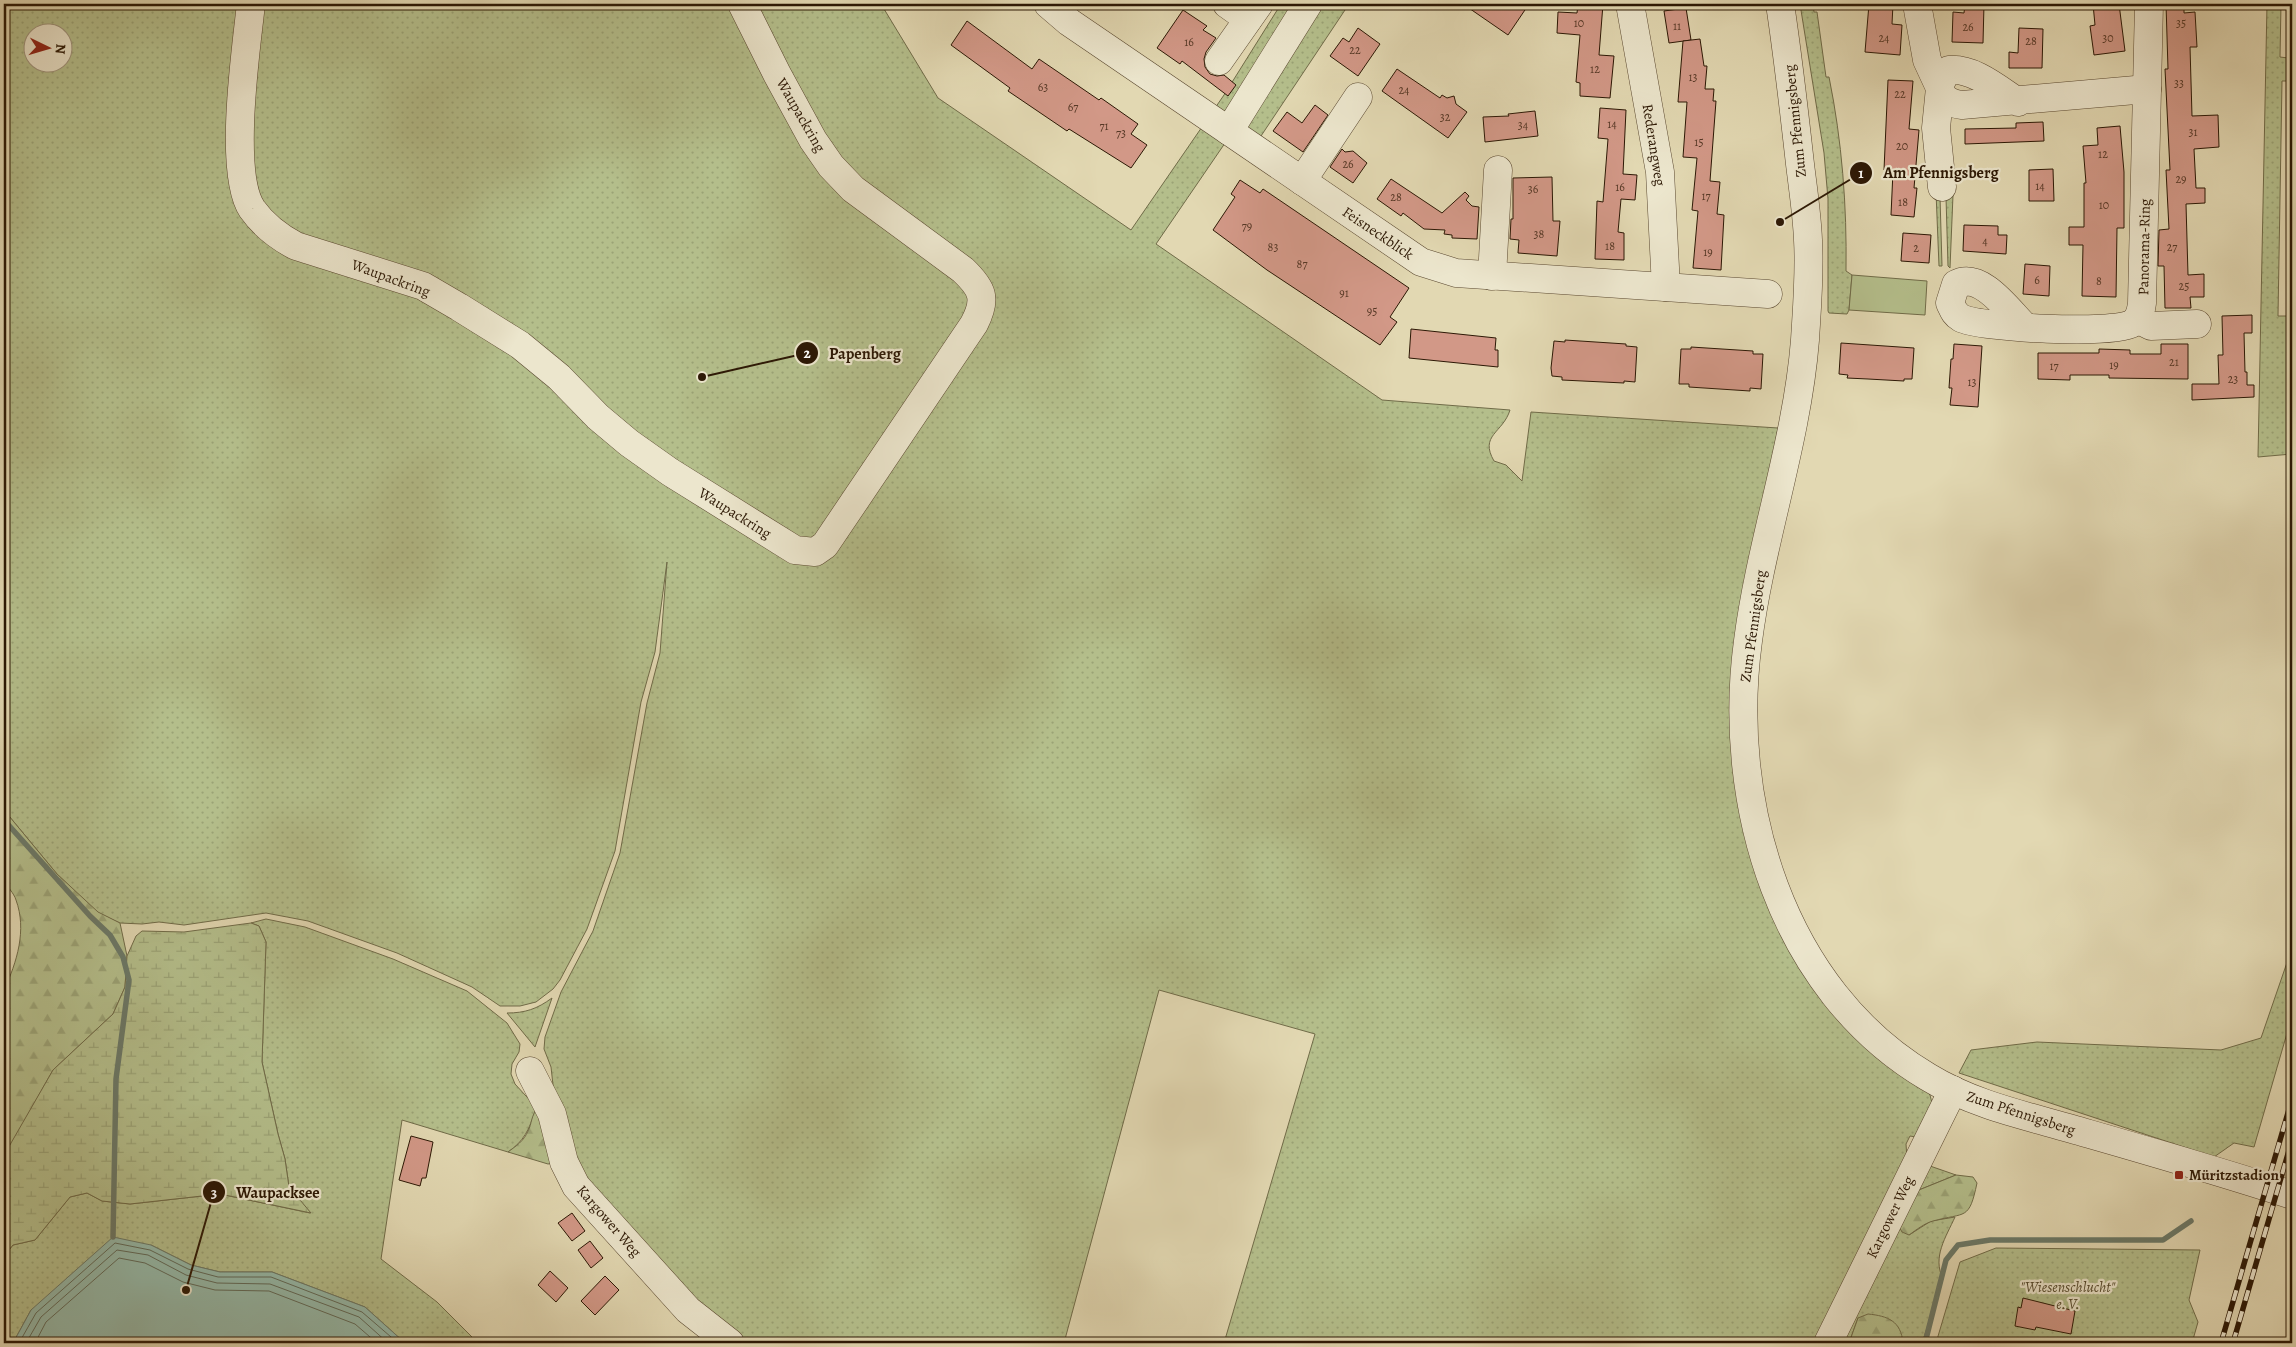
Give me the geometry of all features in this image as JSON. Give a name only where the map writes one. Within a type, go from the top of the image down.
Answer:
[{"type":"street","name":"Waupackring","points":[[251,4],[246,50],[239,162],[243,186],[251,208],[272,231],[296,246],[422,286],[488,323],[520,345],[559,377],[598,417],[637,449],[795,550],[815,552],[825,545],[974,324],[982,308],[982,296],[974,281],[963,270],[854,190],[831,166],[813,140],[742,4]]},
{"type":"street","name":"Feisneckblick","points":[[1048,4],[1069,22],[1421,262],[1456,274],[1768,294]]},
{"type":"street","points":[[1229,131],[1308,4]]},
{"type":"street","name":"Rederangweg","points":[[1630,4],[1660,172],[1666,287]]},
{"type":"street","name":"Zum Pfennigsberg","points":[[1780,4],[1808,240],[1807,312],[1796,401],[1759,574],[1748,642],[1743,718],[1748,786],[1758,835],[1771,879],[1794,930],[1814,966],[1848,1011],[1875,1038],[1908,1065],[1953,1090],[1986,1104],[2292,1195]]},
{"type":"street","points":[[1917,4],[1926,60],[1944,98],[1953,104],[2018,102],[2120,90],[2147,89]]},
{"type":"street","name":"Panorama-Ring","points":[[2137,319],[2142,303],[2149,4]]},
{"type":"street","points":[[1219,61],[1245,9]]},
{"type":"street","points":[[1940,88],[1936,128],[1942,187]]},
{"type":"street","points":[[1302,181],[1358,97]]},
{"type":"street","points":[[1492,276],[1498,170]]},
{"type":"street","points":[[1951,278],[1950,303],[1955,314],[1962,319],[2025,327],[2115,328],[2125,326],[2137,319],[2151,326],[2197,324]]},
{"type":"street","name":"Kargower Weg","points":[[530,1071],[552,1114],[564,1162],[576,1186],[688,1310],[730,1343]]},
{"type":"street","name":"Kargower Weg","points":[[1828,1343],[1953,1090]]},
{"type":"green space","points":[[4,4],[881,4],[938,98],[1131,230],[1224,95],[1281,4],[1349,4],[1257,142],[1236,127],[1156,244],[1382,400],[1510,410],[1507,418],[1491,440],[1489,445],[1490,452],[1494,461],[1506,465],[1522,481],[1531,412],[1778,428],[1738,641],[1768,896],[1930,1095],[1932,1103],[1916,1137],[1910,1136],[1906,1144],[1907,1159],[1820,1343],[1224,1343],[1315,1034],[1159,990],[1064,1343],[738,1343],[579,1181],[556,1112],[551,1067],[544,1049],[545,1037],[561,992],[593,931],[620,853],[647,703],[660,653],[667,562],[655,652],[641,702],[615,851],[587,929],[560,980],[553,989],[536,1002],[520,1006],[500,1006],[472,987],[397,953],[308,921],[266,913],[184,925],[159,922],[142,924],[120,923],[98,913],[57,874],[4,810]]},
{"type":"green space","points":[[1800,4],[1813,4],[1814,12],[1817,12],[1826,77],[1829,77],[1837,125],[1846,222],[1846,271],[1852,275],[1847,314],[1829,313],[1828,311],[1828,199],[1824,153]]},
{"type":"green space","points":[[2267,4],[2281,4],[2280,57],[2288,58],[2288,81],[2282,81],[2278,316],[2292,316],[2292,454],[2258,457]]},
{"type":"green space","points":[[1936,192],[1940,197],[1942,266],[1939,266]]},
{"type":"green space","points":[[1953,195],[1950,268],[1948,266],[1946,197]]},
{"type":"green space","points":[[1852,275],[1927,281],[1925,315],[1849,310]]},
{"type":"green space","points":[[4,810],[57,874],[98,912],[120,923],[127,956],[125,987],[113,1014],[53,1070],[8,1150],[4,1166],[4,990],[19,946],[21,923],[16,900],[5,883],[3,875]]},
{"type":"green space","points":[[266,919],[305,927],[393,959],[467,991],[507,1023],[520,1044],[519,1052],[512,1064],[511,1074],[515,1084],[526,1096],[543,1109],[535,1111],[525,1134],[518,1144],[508,1152],[402,1120],[381,1259],[437,1302],[478,1343],[405,1343],[365,1307],[272,1272],[220,1272],[191,1265],[151,1245],[31,1310],[13,1343],[4,1343],[4,1256],[13,1245],[35,1240],[70,1197],[87,1193],[102,1201],[130,1204],[220,1194],[310,1213],[289,1187],[285,1159],[262,1062],[266,942],[259,926],[251,923]]},
{"type":"green space","points":[[251,923],[259,926],[266,942],[262,1062],[285,1159],[289,1187],[311,1213],[220,1194],[130,1204],[102,1201],[87,1193],[70,1197],[35,1240],[13,1245],[4,1256],[4,1166],[7,1150],[53,1070],[113,1014],[125,987],[127,956],[136,936],[142,931],[184,932]]},
{"type":"green space","points":[[2292,948],[2292,1016],[2254,1147],[2234,1143],[2214,1157],[1959,1073],[1971,1050],[2037,1042],[2221,1050],[2261,1038]]},
{"type":"green space","points":[[552,998],[535,1047],[507,1013],[531,1010]]},
{"type":"green space","points":[[538,1109],[560,1162],[548,1164],[508,1152],[524,1138]]},
{"type":"green space","points":[[1930,1166],[1956,1175],[1909,1194]]},
{"type":"green space","points":[[1956,1175],[1973,1177],[1977,1183],[1968,1209],[1959,1215],[1930,1222],[1909,1235],[1902,1232],[1896,1221],[1909,1194]]},
{"type":"green space","points":[[1955,1217],[1941,1247],[1939,1263],[1943,1279],[1922,1343],[1903,1343],[1903,1340],[1858,1318],[1849,1343],[1839,1343],[1896,1221],[1909,1235],[1931,1221]]},
{"type":"green space","name":"\"Wiesenschlucht\" e. V.","points":[[1996,1248],[2200,1250],[2189,1300],[2198,1322],[2192,1343],[1936,1343],[1960,1262]]},
{"type":"green space","points":[[1868,1314],[1882,1316],[1892,1321],[1900,1329],[1903,1343],[1849,1343],[1858,1318]]},
{"type":"water","points":[[113,1237],[151,1245],[191,1265],[220,1272],[272,1272],[365,1307],[405,1343],[13,1343],[31,1310]]},
{"type":"building","points":[[1463,4],[1529,4],[1508,35]]},
{"type":"building","points":[[1578,4],[1603,4],[1599,55],[1614,56],[1610,98],[1580,96],[1580,83],[1576,82],[1580,35],[1557,33],[1558,12],[1577,13]]},
{"type":"building","points":[[1869,4],[1893,4],[1892,24],[1902,25],[1900,55],[1865,52]]},
{"type":"building","points":[[1965,4],[1984,4],[1983,43],[1952,42],[1953,12],[1964,13]]},
{"type":"building","points":[[2093,4],[2119,4],[2125,51],[2094,55],[2090,26],[2095,25]]},
{"type":"building","points":[[2166,4],[2184,4],[2184,13],[2195,12],[2197,47],[2190,47],[2192,116],[2218,115],[2219,147],[2194,149],[2196,188],[2205,188],[2205,203],[2186,204],[2188,275],[2204,274],[2204,297],[2190,297],[2191,308],[2165,308],[2164,266],[2158,266],[2159,230],[2169,229],[2166,170],[2170,170],[2165,69],[2168,69]]},
{"type":"building","points":[[1686,8],[1691,40],[1669,43],[1664,11]]},
{"type":"building","points":[[1183,10],[1207,26],[1203,30],[1216,38],[1206,52],[1204,59],[1205,67],[1210,74],[1224,75],[1236,85],[1228,96],[1182,61],[1180,64],[1157,48]]},
{"type":"building","points":[[967,21],[1032,69],[1039,59],[1138,124],[1131,134],[1147,145],[1131,168],[1069,129],[1067,131],[1008,91],[1010,88],[951,45]]},
{"type":"building","points":[[1358,28],[1380,44],[1358,76],[1330,56],[1343,38],[1349,42]]},
{"type":"building","points":[[2019,28],[2043,29],[2042,68],[2009,68],[2009,52],[2018,53]]},
{"type":"building","points":[[1700,39],[1704,66],[1707,66],[1705,89],[1714,89],[1713,101],[1716,101],[1710,181],[1720,182],[1717,214],[1724,215],[1721,270],[1693,268],[1698,211],[1692,210],[1697,158],[1683,157],[1687,102],[1678,102],[1683,41]]},
{"type":"building","points":[[1397,69],[1440,98],[1442,95],[1447,98],[1454,96],[1456,104],[1467,112],[1448,138],[1382,91]]},
{"type":"building","points":[[1888,80],[1913,81],[1909,129],[1919,130],[1914,188],[1917,188],[1914,217],[1891,215],[1893,171],[1884,170]]},
{"type":"building","points":[[1315,105],[1328,115],[1303,152],[1273,131],[1287,112],[1302,123]]},
{"type":"building","points":[[1600,108],[1626,110],[1623,174],[1637,175],[1635,200],[1621,199],[1618,232],[1624,233],[1624,260],[1595,259],[1597,201],[1603,202],[1608,139],[1598,138]]},
{"type":"building","points":[[1535,111],[1538,136],[1485,142],[1483,117],[1509,116],[1508,114]]},
{"type":"building","points":[[2043,122],[2044,141],[1965,144],[1965,129],[2016,128],[2016,123]]},
{"type":"building","points":[[2120,126],[2124,172],[2124,228],[2117,228],[2116,297],[2082,296],[2083,245],[2069,245],[2069,227],[2084,227],[2084,183],[2086,183],[2083,146],[2098,145],[2097,128]]},
{"type":"building","points":[[1342,149],[1345,152],[1353,151],[1367,163],[1353,183],[1330,167]]},
{"type":"building","points":[[2053,169],[2054,201],[2029,201],[2029,170]]},
{"type":"building","points":[[1552,177],[1553,221],[1560,221],[1557,256],[1518,253],[1519,240],[1510,239],[1511,219],[1513,219],[1513,178]]},
{"type":"building","points":[[1391,179],[1442,213],[1465,192],[1469,196],[1466,200],[1472,206],[1479,207],[1477,239],[1452,238],[1452,235],[1444,234],[1445,230],[1424,229],[1403,213],[1401,216],[1377,199]]},
{"type":"building","points":[[1240,180],[1260,193],[1263,189],[1409,288],[1390,317],[1397,322],[1380,345],[1267,270],[1213,230],[1235,197],[1231,194]]},
{"type":"building","points":[[1964,225],[1998,226],[1998,235],[2007,235],[2006,254],[1963,251]]},
{"type":"building","points":[[1903,233],[1931,235],[1929,263],[1901,261]]},
{"type":"building","points":[[2025,264],[2050,266],[2049,296],[2023,294]]},
{"type":"building","points":[[2252,315],[2252,333],[2244,333],[2247,385],[2254,385],[2254,397],[2192,400],[2192,384],[2219,384],[2218,355],[2223,355],[2222,316]]},
{"type":"building","points":[[1411,329],[1496,338],[1495,350],[1498,350],[1498,367],[1409,358]]},
{"type":"building","points":[[1565,340],[1626,344],[1626,346],[1637,347],[1635,382],[1562,380],[1562,377],[1552,376],[1554,341],[1565,342]]},
{"type":"building","points":[[1841,343],[1914,348],[1912,379],[1904,379],[1904,381],[1847,378],[1848,375],[1839,374]]},
{"type":"building","points":[[1954,344],[1982,346],[1978,407],[1950,405],[1952,388],[1949,388]]},
{"type":"building","points":[[2161,344],[2188,344],[2188,379],[2109,378],[2109,375],[2070,375],[2070,380],[2038,379],[2038,353],[2099,353],[2099,349],[2130,350],[2130,354],[2161,354]]},
{"type":"building","points":[[1691,347],[1753,351],[1753,354],[1763,354],[1761,389],[1750,388],[1750,391],[1689,387],[1689,384],[1679,384],[1681,349],[1691,349]]},
{"type":"building","points":[[411,1136],[433,1142],[426,1178],[422,1178],[420,1186],[399,1180]]},
{"type":"building","points":[[572,1213],[585,1231],[572,1241],[558,1223]]},
{"type":"building","points":[[590,1241],[603,1258],[591,1268],[578,1250]]},
{"type":"building","points":[[550,1271],[568,1288],[556,1302],[538,1285]]},
{"type":"building","points":[[605,1276],[619,1290],[595,1315],[581,1301]]},
{"type":"building","points":[[2023,1298],[2075,1311],[2071,1334],[2036,1327],[2035,1330],[2015,1326],[2018,1307],[2021,1308]]},
{"type":"waterway","points":[[4,820],[90,916],[110,935],[123,957],[129,980],[116,1079],[113,1237]]},
{"type":"waterway","points":[[1925,1343],[1946,1260],[1958,1245],[1990,1240],[2163,1240],[2191,1221]]},
{"type":"railway","points":[[2221,1343],[2292,1099]]},
{"type":"railway","points":[[2233,1343],[2292,1140]]},
{"type":"place","name":"Am Pfennigsberg","points":[[1780,222]]},
{"type":"place","name":"Papenberg","points":[[702,377]]},
{"type":"place","name":"Müritzstadion","points":[[2179,1175]]},
{"type":"place","name":"Waupacksee","points":[[186,1290]]}]
